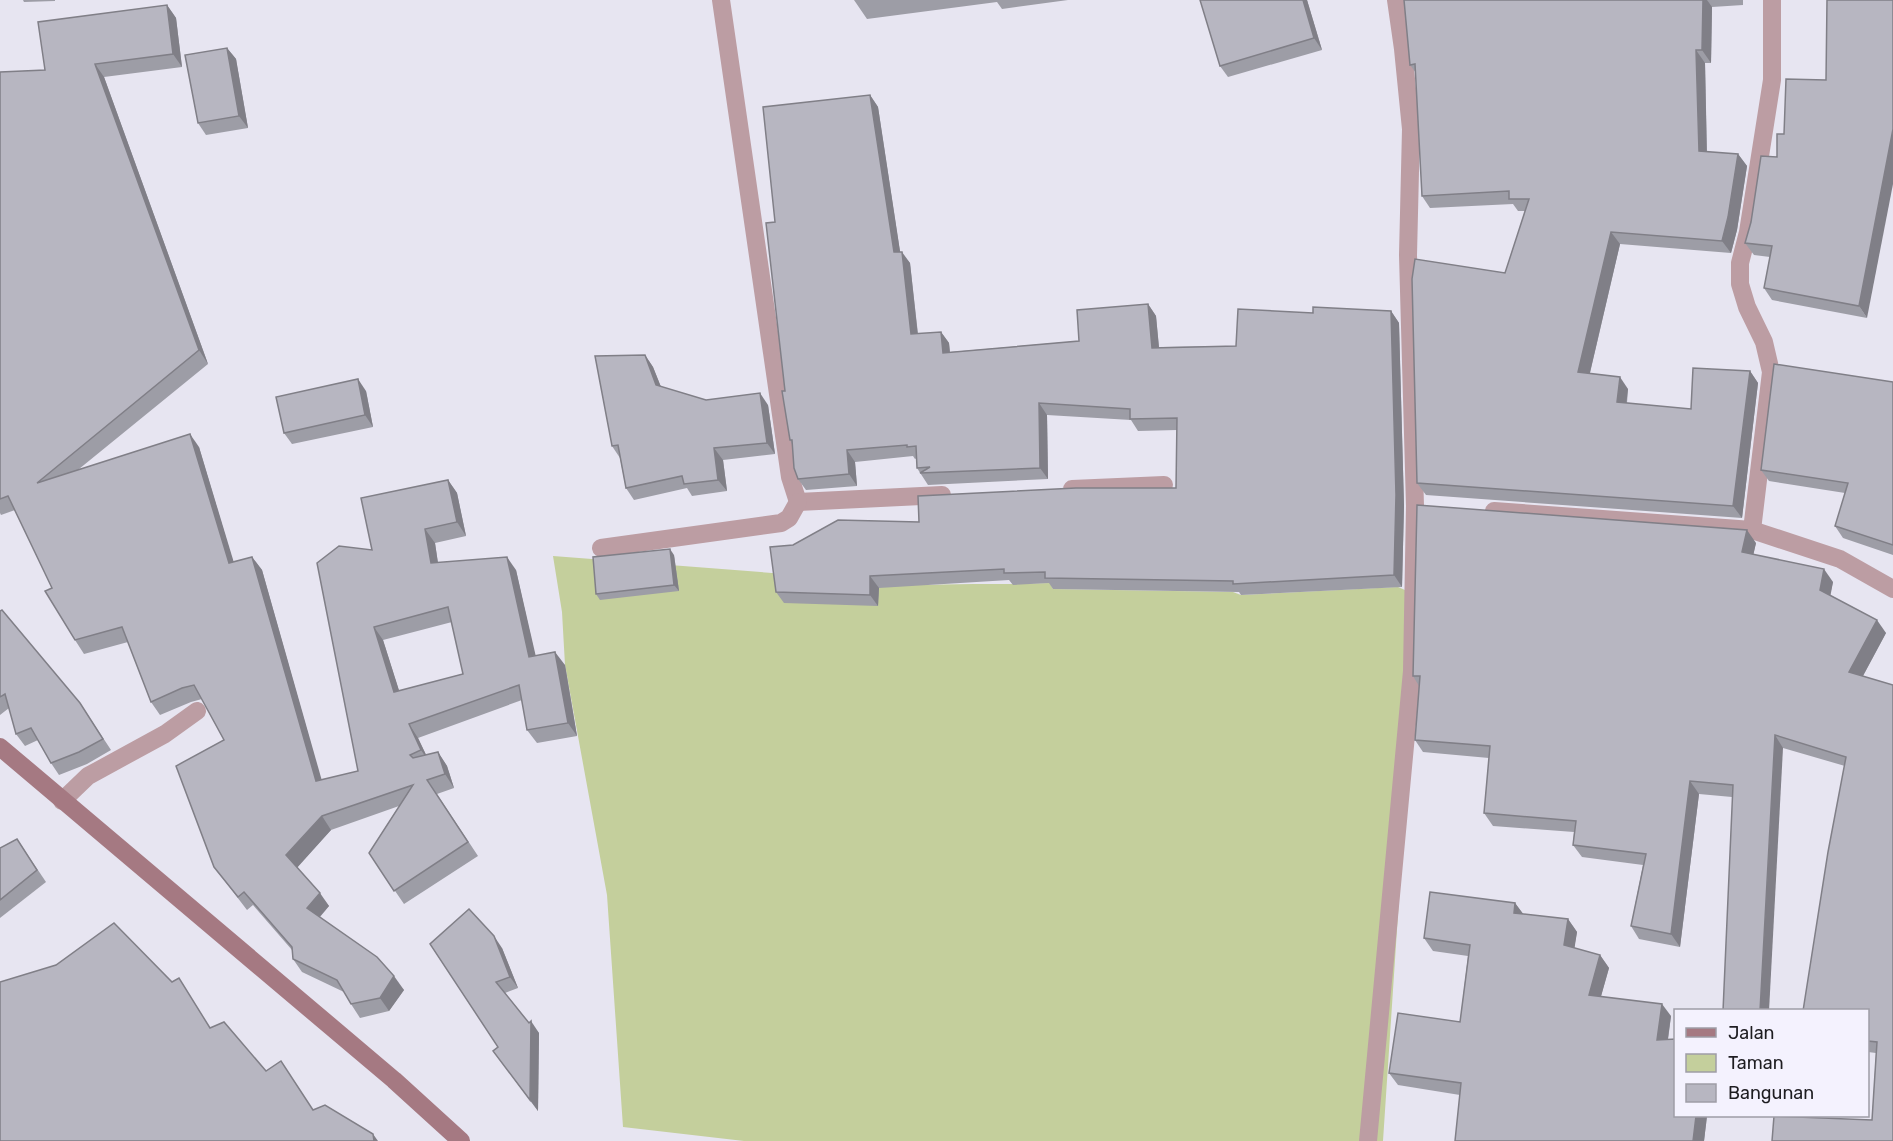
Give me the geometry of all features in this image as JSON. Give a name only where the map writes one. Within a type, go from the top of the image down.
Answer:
[{"type":"street","points":[[601,548],[781,524],[789,518],[798,502],[790,477],[721,0]]},
{"type":"street","points":[[1368,1141],[1412,671],[1415,506],[1408,255],[1411,129],[1396,0]]},
{"type":"street","points":[[1752,530],[1771,372],[1764,342],[1747,307],[1740,284],[1740,263],[1748,232],[1772,80],[1772,0]]},
{"type":"street","points":[[1058,490],[1164,485]]},
{"type":"street","points":[[798,502],[963,494]]},
{"type":"street","points":[[1415,506],[1436,508]]},
{"type":"street","points":[[1475,510],[1752,530],[1840,559],[1893,589]]},
{"type":"street","points":[[62,801],[88,776],[165,734],[197,711]]},
{"type":"street","points":[[0,747],[394,1080],[461,1141]]},
{"type":"green space","points":[[553,556],[928,585],[1050,583],[1053,589],[1233,592],[1241,595],[1398,587],[1414,594],[1402,854],[1383,1141],[744,1141],[623,1127],[607,895],[565,665],[562,612]]},
{"type":"building","points":[[1200,0],[1303,0],[1314,38],[1220,66]]},
{"type":"building","points":[[1404,0],[1703,0],[1702,50],[1696,50],[1699,151],[1738,154],[1722,241],[1611,232],[1578,372],[1620,377],[1617,402],[1691,409],[1693,368],[1750,371],[1733,506],[1417,483],[1412,279],[1415,259],[1505,273],[1529,199],[1509,199],[1509,191],[1422,196],[1415,64],[1410,65]]},
{"type":"building","points":[[1827,0],[1893,0],[1893,129],[1859,306],[1764,288],[1772,246],[1745,243],[1751,222],[1761,156],[1777,157],[1777,134],[1784,134],[1786,79],[1826,80]]},
{"type":"building","points":[[167,5],[173,54],[95,64],[199,350],[37,483],[190,434],[229,563],[252,557],[316,781],[358,771],[317,563],[339,546],[372,550],[361,498],[448,480],[457,522],[425,529],[431,563],[507,557],[529,657],[555,652],[568,723],[527,730],[519,685],[409,724],[421,750],[410,755],[413,758],[438,752],[445,774],[427,780],[468,842],[394,891],[369,853],[413,785],[322,816],[286,855],[320,893],[307,908],[377,957],[394,976],[380,998],[351,1004],[337,980],[293,959],[292,947],[244,892],[238,897],[214,867],[176,766],[224,740],[194,685],[151,702],[122,627],[75,640],[45,591],[52,588],[8,496],[0,499],[0,72],[45,70],[38,22]],"holes":[[[448,607],[463,674],[394,692],[374,627]]]},
{"type":"building","points":[[227,48],[239,116],[198,123],[185,55]]},
{"type":"building","points":[[870,95],[894,252],[902,252],[911,334],[941,332],[943,353],[1079,341],[1077,310],[1148,304],[1152,348],[1236,346],[1238,309],[1313,313],[1313,307],[1391,311],[1396,495],[1394,575],[1233,584],[1233,581],[1045,578],[1045,572],[1004,573],[1004,569],[870,576],[870,595],[776,592],[770,547],[793,545],[838,520],[919,522],[918,496],[1076,488],[1176,488],[1177,418],[1130,419],[1130,409],[1039,403],[1040,468],[920,473],[930,467],[917,468],[916,446],[907,447],[907,445],[847,450],[849,474],[798,479],[794,468],[792,440],[790,440],[782,391],[785,391],[766,223],[775,222],[763,107]]},
{"type":"building","points":[[645,355],[656,385],[706,400],[760,393],[767,443],[714,448],[718,480],[684,484],[682,476],[626,488],[618,445],[612,446],[595,356]]},
{"type":"building","points":[[1774,364],[1893,382],[1893,545],[1835,526],[1848,483],[1761,470]]},
{"type":"building","points":[[358,379],[365,415],[284,433],[276,397]]},
{"type":"building","points":[[1417,505],[1747,530],[1742,552],[1824,569],[1820,590],[1877,620],[1849,672],[1893,685],[1893,1141],[1772,1141],[1774,1117],[1872,1120],[1877,1042],[1869,1041],[1869,1009],[1803,1009],[1828,852],[1846,757],[1775,735],[1760,1009],[1723,1009],[1733,785],[1690,781],[1671,934],[1631,926],[1646,854],[1573,845],[1576,821],[1484,813],[1490,746],[1415,740],[1420,676],[1413,676]]},
{"type":"building","points":[[670,549],[674,585],[596,594],[593,557]]},
{"type":"building","points":[[2,610],[80,703],[103,739],[51,763],[31,728],[16,734],[5,694],[0,697],[0,611]]},
{"type":"building","points":[[17,839],[37,870],[0,900],[0,848]]},
{"type":"building","points":[[1430,892],[1515,903],[1514,913],[1568,919],[1564,945],[1600,955],[1589,995],[1662,1004],[1657,1040],[1674,1039],[1674,1117],[1696,1117],[1693,1141],[1455,1141],[1461,1083],[1389,1073],[1398,1013],[1460,1022],[1470,945],[1424,938]]},
{"type":"building","points":[[469,909],[494,936],[510,977],[496,982],[529,1023],[531,1021],[530,1100],[493,1051],[498,1047],[430,944]]},
{"type":"building","points":[[114,923],[172,982],[179,978],[210,1028],[224,1022],[266,1071],[281,1061],[313,1110],[325,1105],[373,1134],[374,1141],[0,1141],[0,982],[56,965]]}]
